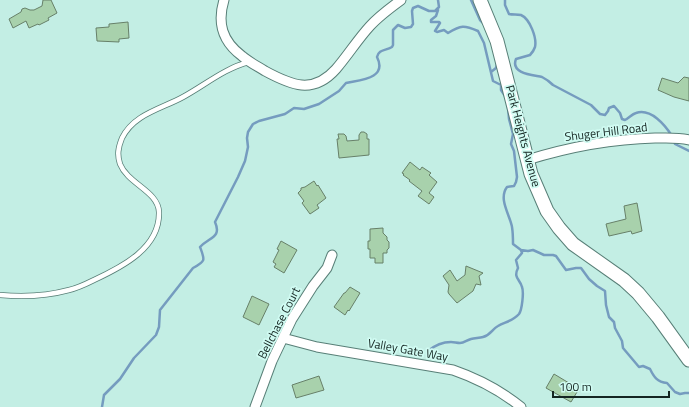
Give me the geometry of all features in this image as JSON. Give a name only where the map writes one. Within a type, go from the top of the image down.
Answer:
[{"type":"main road","name":"Park Heights Avenue","points":[[480,0],[497,41],[527,160],[539,194],[547,211],[573,244],[624,280],[638,293],[658,317],[689,360]]},
{"type":"street","points":[[224,0],[220,21],[226,39],[234,50],[249,62],[291,84],[303,86],[321,81],[336,70],[371,25],[401,0]]},
{"type":"street","name":"Shuger Hill Road","points":[[527,160],[573,147],[632,139],[678,138],[689,140]]},
{"type":"street","name":"Bellchase Court","points":[[255,407],[263,383],[283,338],[303,300],[327,268],[332,255]]},
{"type":"street","name":"Valley Gate Way","points":[[283,338],[317,347],[453,370],[490,385],[521,407]]},
{"type":"lane","points":[[0,295],[15,296],[50,294],[70,290],[112,272],[125,264],[144,248],[152,238],[158,226],[159,211],[157,202],[128,177],[121,166],[117,156],[118,146],[125,133],[134,122],[149,112],[183,97],[238,65],[249,62]]},
{"type":"building","points":[[43,0],[51,0],[57,13],[48,18],[49,20],[39,25],[38,24],[29,28],[26,21],[13,28],[9,19],[21,12],[22,9],[25,8],[34,10],[42,6]]},
{"type":"building","points":[[128,22],[129,38],[119,39],[119,42],[97,41],[96,28],[109,27],[109,24]]},
{"type":"building","points":[[684,77],[689,78],[689,101],[674,97],[658,90],[662,78],[678,83]]},
{"type":"building","points":[[361,132],[367,134],[367,139],[369,139],[369,155],[339,158],[337,139],[339,139],[338,134],[344,134],[347,141],[359,140],[359,135]]},
{"type":"building","points":[[410,162],[420,170],[422,167],[431,173],[429,175],[437,182],[429,193],[434,197],[429,204],[418,196],[422,191],[409,181],[410,180],[402,173]]},
{"type":"building","points":[[314,181],[326,198],[317,205],[319,208],[310,214],[302,203],[304,201],[298,193],[301,188]]},
{"type":"building","points":[[637,203],[642,231],[632,234],[631,231],[609,236],[606,224],[626,219],[624,206]]},
{"type":"building","points":[[383,228],[383,233],[389,242],[389,248],[387,253],[383,253],[383,263],[375,263],[375,258],[370,258],[370,249],[368,249],[370,229]]},
{"type":"building","points":[[281,241],[297,250],[284,273],[274,267],[276,264],[273,262],[279,250],[277,249]]},
{"type":"building","points":[[466,266],[483,273],[479,276],[481,285],[476,284],[473,291],[457,303],[449,294],[449,285],[443,276],[450,270],[457,281],[465,275]]},
{"type":"building","points":[[350,287],[360,293],[345,315],[334,307]]},
{"type":"building","points":[[252,296],[269,304],[259,325],[243,317]]},
{"type":"building","points":[[554,374],[569,383],[567,386],[577,392],[571,402],[546,388]]},
{"type":"building","points":[[319,376],[324,390],[296,398],[292,385]]},
{"type":"waterway","points":[[102,407],[104,395],[120,379],[134,358],[156,335],[159,327],[160,310],[193,268],[202,262],[203,255],[200,247],[216,234],[217,227],[215,222],[245,161],[248,147],[248,132],[253,124],[285,114],[294,108],[304,109],[319,104],[339,91],[346,83],[364,79],[375,74],[379,70],[378,54],[381,51],[392,47],[393,45],[393,30],[398,25],[405,28],[411,27],[413,24],[413,8],[418,6],[429,11],[435,11],[439,7],[438,0]]},
{"type":"waterway","points":[[471,0],[480,20],[484,24]]},
{"type":"waterway","points":[[505,0],[505,5],[509,14],[521,15],[524,17],[530,25],[535,39],[535,47],[531,54],[516,59],[515,64],[519,71],[542,77],[553,85],[591,105],[600,114],[605,115],[609,108],[614,106],[620,113],[622,119],[625,120],[636,113],[642,112],[652,115],[666,127],[672,136]]},
{"type":"waterway","points":[[438,10],[436,16],[431,20],[431,22],[440,23],[435,31],[437,32],[444,30],[448,33],[460,27],[478,31],[484,43],[493,81],[501,85],[501,90],[505,96]]},
{"type":"waterway","points":[[491,72],[496,68],[497,64]]},
{"type":"waterway","points":[[508,107],[509,119],[513,134],[511,144],[514,151],[517,177],[514,186],[507,187],[504,202],[511,222],[513,244],[521,250],[533,250],[544,255],[556,256],[566,270],[581,268],[589,279],[605,291],[609,317],[614,322],[615,328],[622,341],[623,348],[639,367],[643,366],[650,369],[656,379],[667,383],[675,392],[680,394],[689,393]]},
{"type":"waterway","points":[[674,140],[675,144],[689,151]]},
{"type":"waterway","points":[[428,351],[445,343],[461,343],[486,336],[496,327],[512,320],[519,314],[522,305],[523,289],[516,274],[518,268],[516,260],[522,253],[521,250]]}]
